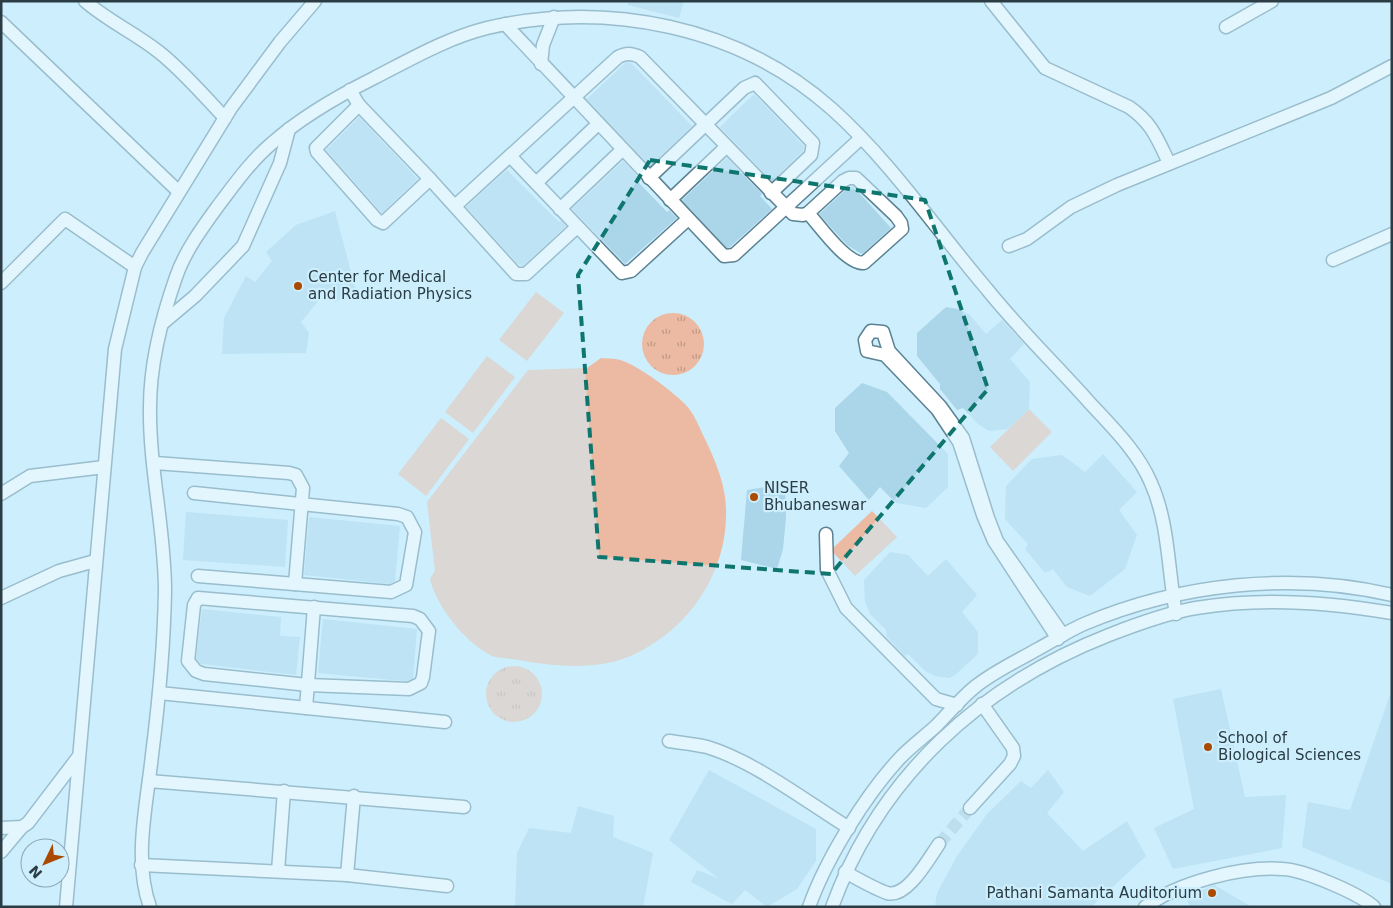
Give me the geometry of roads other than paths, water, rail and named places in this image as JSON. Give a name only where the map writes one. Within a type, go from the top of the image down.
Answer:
[{"type":"street","points":[[85,1],[106,18],[160,53],[225,118]]},
{"type":"street","points":[[66,907],[115,349],[135,267],[178,191],[225,118],[280,42],[315,1]]},
{"type":"street","points":[[992,1],[1045,68],[1141,115],[1149,123],[1169,163]]},
{"type":"street","points":[[1226,27],[1272,1]]},
{"type":"street","points":[[541,64],[543,45],[554,17]]},
{"type":"street","points":[[150,907],[141,865],[159,694],[165,586],[162,525],[154,463],[150,408],[153,367],[177,273],[201,228],[242,175],[267,147],[289,129],[350,90],[456,38],[505,24],[554,17],[618,17],[652,22],[716,40],[773,66],[811,92],[835,112],[908,190],[987,290],[1119,435],[1140,461],[1153,486],[1162,521],[1176,614]]},
{"type":"street","points":[[2,23],[178,191]]},
{"type":"street","points":[[505,24],[724,256],[734,255],[860,139]]},
{"type":"street","points":[[455,206],[618,57],[624,54],[633,54],[640,57],[771,193],[786,208],[798,216],[808,213],[843,181],[849,178],[856,178],[896,216],[901,223],[902,229],[864,263],[858,264],[848,257],[808,213]]},
{"type":"street","points":[[1009,246],[1046,226],[1071,207],[1169,163],[1331,98],[1392,66]]},
{"type":"street","points":[[649,178],[744,88],[755,83],[810,137],[814,148],[811,155],[771,193]]},
{"type":"street","points":[[350,90],[359,105],[430,179],[516,274],[526,274],[577,227]]},
{"type":"street","points":[[359,105],[316,148],[317,152],[377,220],[382,223],[430,179]]},
{"type":"street","points":[[536,183],[598,124]]},
{"type":"street","points":[[163,323],[195,296],[243,246],[280,163],[289,129]]},
{"type":"street","points":[[670,200],[726,147]]},
{"type":"street","points":[[560,209],[622,150]]},
{"type":"street","points":[[510,156],[618,270],[627,273],[688,220]]},
{"type":"street","points":[[1,283],[65,219],[135,267]]},
{"type":"street","points":[[1333,260],[1392,234]]},
{"type":"street","points":[[871,331],[883,332],[889,352],[940,406],[963,438],[997,541],[1061,637],[994,541],[982,515],[959,442],[937,409],[885,355],[867,351],[865,340],[871,331]]},
{"type":"street","points":[[154,463],[289,473],[296,476],[301,481],[303,488],[295,584]]},
{"type":"street","points":[[1,494],[30,476],[104,467]]},
{"type":"street","points":[[194,494],[398,514],[407,517],[415,532],[409,578],[406,585],[400,590],[392,592],[198,576]]},
{"type":"street","points":[[826,534],[827,570],[846,608],[936,699],[957,705]]},
{"type":"street","points":[[1,598],[59,572],[95,561]]},
{"type":"street","points":[[809,907],[830,861],[849,828],[899,759],[974,687],[999,670],[1084,624],[1140,604],[1172,597],[1257,584],[1318,583],[1358,587],[1392,595]]},
{"type":"street","points":[[198,598],[413,616],[420,620],[429,631],[423,676],[416,687],[409,689],[308,685],[204,674],[196,671],[188,660],[194,605],[198,598]]},
{"type":"street","points":[[832,907],[844,872],[879,812],[908,773],[944,736],[982,704],[1074,649],[1136,625],[1195,608],[1249,602],[1312,603],[1392,613]]},
{"type":"street","points":[[306,708],[314,607]]},
{"type":"street","points":[[159,694],[446,722]]},
{"type":"street","points":[[970,808],[1010,764],[1014,756],[1013,748],[982,704]]},
{"type":"street","points":[[669,741],[707,747],[728,755],[756,770],[849,828]]},
{"type":"street","points":[[1,852],[22,827],[33,818],[80,756]]},
{"type":"street","points":[[149,781],[354,796],[464,807]]},
{"type":"street","points":[[278,871],[284,791]]},
{"type":"street","points":[[347,875],[354,796]]},
{"type":"street","points":[[1,828],[22,827]]},
{"type":"street","points":[[844,872],[888,893],[898,894],[906,889],[939,844]]},
{"type":"street","points":[[141,865],[347,875],[447,886]]},
{"type":"street","points":[[1145,907],[1184,886],[1213,878],[1242,871],[1284,869],[1333,885],[1367,901],[1374,907]]},
{"type":"tunnel","points":[[939,844],[970,808]]},
{"type":"place","name":"Center for Medical and Radiation Physics","points":[[298,286]]},
{"type":"place","name":"NISER Bhubaneswar","points":[[754,497]]},
{"type":"place","name":"School of Biological Sciences","points":[[1208,747]]},
{"type":"place","name":"Pathani Samanta Auditorium","points":[[1212,893]]}]
